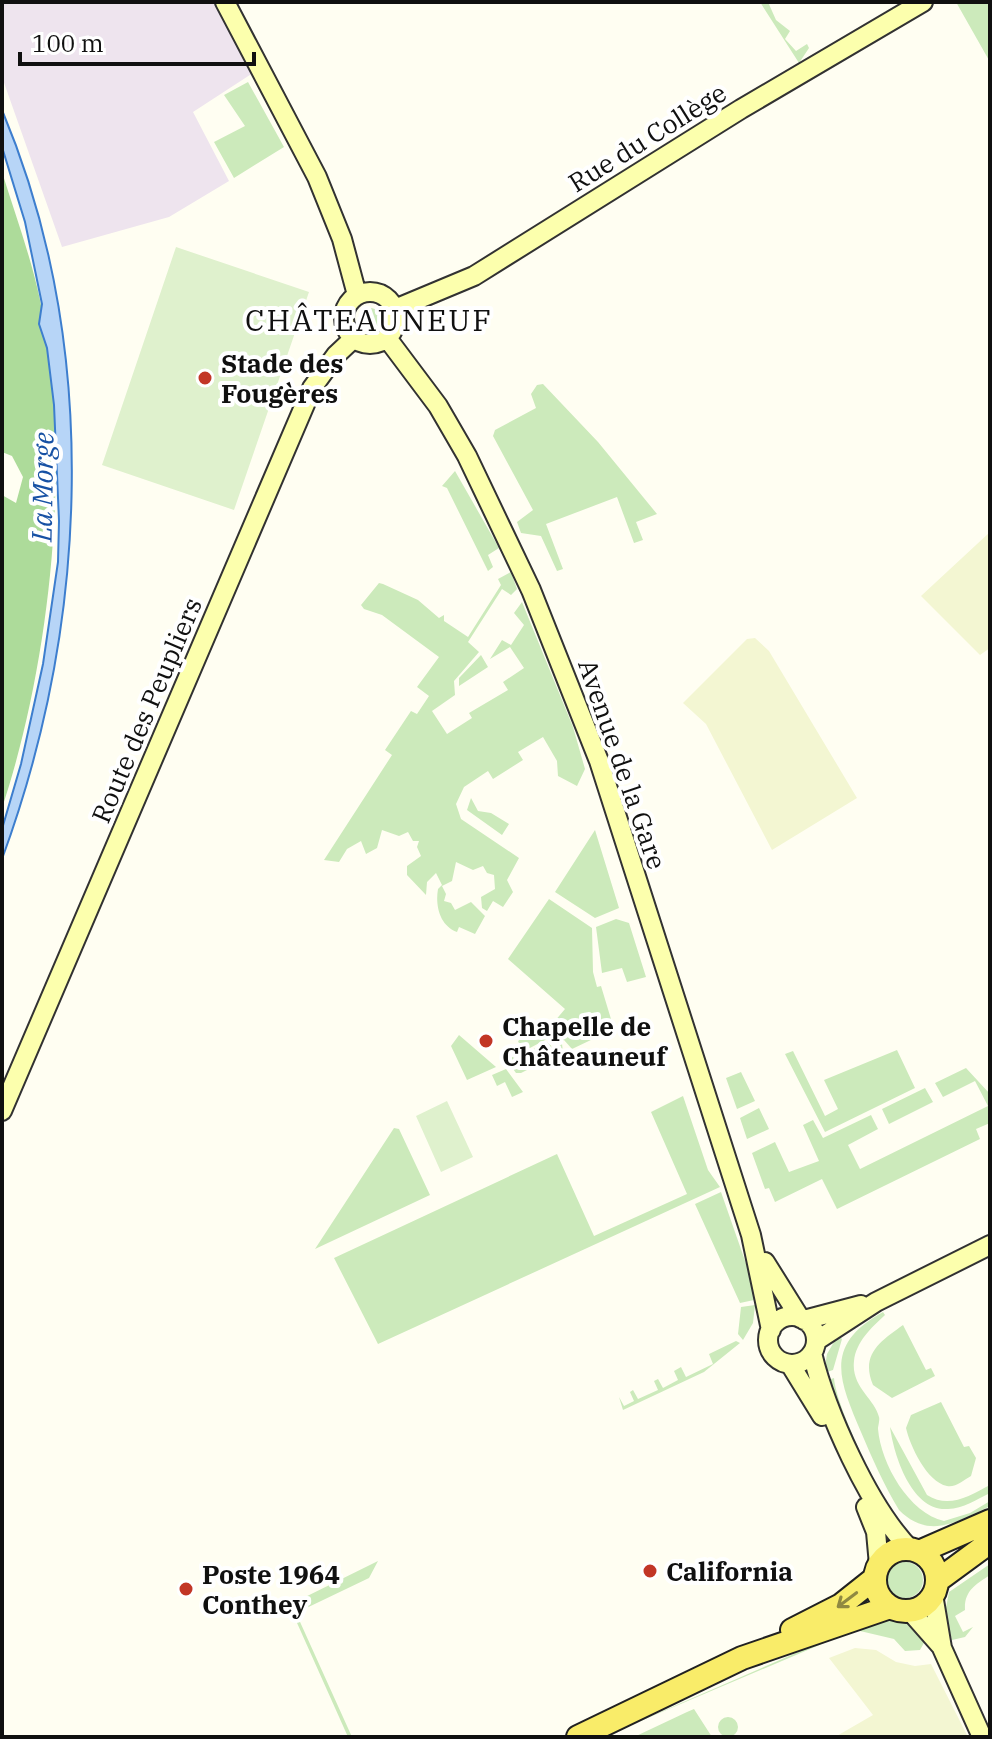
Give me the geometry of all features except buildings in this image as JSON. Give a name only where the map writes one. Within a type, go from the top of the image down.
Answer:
[{"type":"main road","points":[[742,1658],[764,1643],[841,1605],[891,1554],[915,1551],[990,1521]]},
{"type":"main road","points":[[578,1737],[742,1658],[900,1609],[921,1607],[935,1587],[990,1542]]},
{"type":"main road","points":[[915,1551],[932,1564],[935,1587]]},
{"type":"main road","points":[[877,1571],[878,1594],[900,1609]]},
{"type":"street","points":[[225,2],[317,177],[342,239],[357,295]]},
{"type":"street","name":"Rue du Collège","points":[[395,309],[474,276],[741,109],[923,2]]},
{"type":"street","points":[[366,292],[383,295],[395,309],[396,325],[387,338],[374,345],[353,339],[345,327],[344,312],[357,295],[366,292]]},
{"type":"street","name":"Avenue de la Gare","points":[[387,338],[453,430],[531,590],[599,761],[751,1235],[771,1330]]},
{"type":"street","name":"Route des Peupliers","points":[[2,1111],[312,388],[336,355],[353,339]]},
{"type":"street","name":"Avenue de la Gare","points":[[751,1235],[775,1282],[802,1319]]},
{"type":"street","points":[[876,1302],[802,1319],[786,1317],[771,1330],[771,1351],[781,1361],[790,1364],[802,1362],[814,1347],[876,1302],[990,1245]]},
{"type":"street","points":[[802,1319],[813,1329],[827,1403],[887,1524],[915,1551]]},
{"type":"street","points":[[790,1364],[819,1409],[871,1517],[877,1571]]},
{"type":"street","points":[[935,1587],[942,1648],[982,1737]]},
{"type":"street","points":[[900,1609],[942,1648]]},
{"type":"shaded area","points":[[2,2],[225,2],[262,67],[193,112],[229,181],[169,217],[62,247],[2,77]]},
{"type":"green space","points":[[760,2],[768,2],[776,20],[790,31],[785,39],[796,51],[807,44],[809,48],[799,63]]},
{"type":"green space","points":[[956,2],[990,2],[990,62]]},
{"type":"green space","points":[[248,82],[284,147],[234,178],[214,142],[245,126],[224,95]]},
{"type":"green space","points":[[2,172],[40,300],[50,360],[55,424],[55,489],[52,556],[44,623],[19,750],[2,808],[2,495],[16,503],[23,477],[12,456],[2,452]]},
{"type":"green space","name":"Stade des Fougères","points":[[176,247],[309,292],[234,510],[102,465]]},
{"type":"green space","points":[[370,308],[381,315],[382,320],[375,331],[370,332],[359,325],[358,320],[365,309]]},
{"type":"green space","points":[[543,384],[598,442],[657,514],[636,522],[643,540],[634,543],[617,497],[546,524],[563,569],[557,571],[541,536],[521,533],[517,522],[533,510],[493,436],[495,430],[536,408],[531,394],[537,385]]},
{"type":"green space","points":[[455,471],[499,548],[488,555],[493,567],[488,571],[447,488],[442,486]]},
{"type":"green space","points":[[990,532],[990,648],[980,655],[921,596]]},
{"type":"green space","points":[[511,572],[517,589],[511,595],[502,589],[468,642],[479,652],[454,681],[455,695],[432,711],[447,734],[472,718],[469,713],[508,690],[503,682],[524,668],[510,647],[490,659],[502,640],[511,645],[524,625],[514,613],[522,602],[573,727],[585,769],[577,786],[558,776],[557,761],[543,737],[518,752],[523,760],[493,779],[488,771],[464,787],[456,804],[461,819],[519,858],[507,880],[513,892],[503,907],[493,901],[487,911],[482,908],[481,897],[495,889],[494,875],[487,873],[483,866],[473,870],[456,862],[452,881],[442,886],[446,894],[444,901],[451,903],[455,910],[471,902],[485,916],[475,934],[459,927],[457,932],[446,925],[440,915],[437,895],[442,885],[436,873],[427,882],[426,895],[407,875],[407,866],[421,856],[417,847],[419,841],[413,841],[408,832],[399,836],[382,830],[377,848],[366,854],[361,841],[347,849],[339,862],[324,860],[392,755],[385,750],[411,711],[417,714],[429,696],[417,687],[439,657],[382,615],[361,605],[379,583],[383,584],[418,600],[439,618],[444,615],[444,621],[468,637],[501,585],[498,579]]},
{"type":"green space","points":[[755,638],[769,651],[857,798],[772,850],[706,724],[683,703],[747,639]]},
{"type":"green space","points":[[481,655],[488,667],[459,686],[459,678]]},
{"type":"green space","points":[[471,798],[478,811],[491,813],[509,824],[502,835],[467,810]]},
{"type":"green space","points":[[595,830],[619,908],[595,918],[555,892]]},
{"type":"green space","points":[[549,899],[592,928],[593,972],[597,987],[601,986],[614,1029],[572,1049],[564,1040],[557,1043],[555,1039],[563,1029],[554,1022],[565,1009],[508,959]]},
{"type":"green space","points":[[616,919],[629,923],[646,977],[627,982],[622,968],[602,973],[596,927]]},
{"type":"green space","points":[[525,1027],[531,1031],[534,1028],[547,1039],[528,1049],[518,1042]]},
{"type":"green space","points":[[459,1035],[496,1067],[467,1080],[451,1046]]},
{"type":"green space","points":[[549,1042],[552,1048],[562,1044],[563,1052],[521,1073],[516,1073],[508,1062],[516,1044],[527,1052]]},
{"type":"green space","points":[[897,1050],[915,1088],[825,1132],[785,1054],[793,1051],[825,1116],[838,1109],[824,1080]]},
{"type":"green space","points":[[966,1068],[990,1094],[990,1123],[976,1129],[980,1139],[837,1209],[822,1179],[775,1202],[769,1188],[765,1189],[752,1153],[775,1142],[789,1172],[819,1161],[803,1125],[813,1120],[823,1138],[871,1115],[878,1129],[848,1145],[860,1169],[988,1106],[975,1081],[943,1097],[935,1083]]},
{"type":"green space","points":[[506,1069],[523,1092],[512,1097],[505,1082],[497,1086],[492,1075]]},
{"type":"green space","points":[[741,1072],[755,1101],[737,1109],[726,1078]]},
{"type":"green space","points":[[925,1088],[933,1102],[889,1124],[882,1109]]},
{"type":"green space","points":[[683,1096],[708,1170],[720,1187],[378,1344],[334,1258],[557,1154],[594,1236],[687,1194],[651,1112]]},
{"type":"green space","points":[[447,1101],[473,1157],[441,1172],[416,1116]]},
{"type":"green space","points":[[759,1108],[769,1129],[747,1139],[740,1118]]},
{"type":"green space","points":[[394,1128],[399,1129],[430,1195],[315,1249]]},
{"type":"green space","points":[[721,1192],[750,1275],[754,1300],[740,1303],[695,1204]]},
{"type":"green space","points":[[755,1305],[753,1323],[743,1340],[738,1334],[741,1307]]},
{"type":"green space","points":[[883,1312],[885,1315],[858,1348],[854,1361],[856,1378],[877,1410],[880,1443],[891,1471],[919,1508],[944,1521],[970,1513],[990,1501],[990,1506],[955,1522],[932,1526],[921,1524],[899,1510],[874,1462],[847,1396],[841,1365],[844,1351],[851,1337],[864,1324]]},
{"type":"green space","points":[[903,1325],[926,1370],[931,1368],[935,1376],[892,1398],[873,1385],[869,1365],[880,1343]]},
{"type":"green space","points":[[838,1335],[842,1339],[833,1370],[824,1373],[827,1354]]},
{"type":"green space","points":[[736,1341],[740,1343],[704,1372],[623,1410],[619,1397],[624,1406],[634,1401],[630,1392],[633,1390],[638,1399],[658,1390],[654,1381],[658,1379],[663,1388],[678,1380],[674,1371],[681,1367],[686,1377],[713,1364],[709,1354]]},
{"type":"green space","points":[[834,1378],[842,1409],[860,1450],[897,1518],[892,1520],[825,1381]]},
{"type":"green space","points":[[941,1402],[964,1447],[969,1446],[976,1458],[971,1476],[950,1486],[940,1483],[926,1471],[906,1428],[911,1415]]},
{"type":"green space","points":[[890,1427],[927,1495],[951,1501],[990,1485],[990,1493],[954,1509],[935,1508],[924,1502],[907,1480]]},
{"type":"green space","points":[[378,1561],[369,1578],[296,1613],[352,1737],[348,1737],[289,1605]]},
{"type":"green space","points":[[905,1562],[918,1567],[923,1580],[918,1593],[905,1598],[892,1593],[887,1580],[892,1567]]},
{"type":"green space","points":[[990,1564],[990,1575],[972,1589],[966,1598],[965,1610],[955,1616],[963,1632],[973,1627],[965,1637],[952,1640],[945,1613],[949,1592]]},
{"type":"green space","points":[[887,1619],[909,1624],[925,1641],[920,1650],[905,1651],[894,1639],[860,1631],[858,1627]]},
{"type":"green space","points":[[849,1630],[850,1632],[603,1737]]},
{"type":"green space","points":[[855,1648],[876,1650],[896,1662],[915,1666],[931,1664],[967,1735],[835,1737],[873,1715],[829,1658]]},
{"type":"green space","points":[[694,1709],[712,1737],[634,1737],[687,1712]]},
{"type":"green space","points":[[728,1717],[735,1720],[738,1727],[735,1734],[728,1737],[721,1734],[718,1727],[721,1720]]},
{"type":"water","name":"La Morge","points":[[2,110],[34,200],[56,293],[68,388],[72,484],[66,580],[53,675],[31,768],[2,859],[2,829],[21,764],[43,664],[58,562],[59,521],[54,405],[47,348],[39,324],[42,304],[25,222],[2,147]]},
{"type":"place","name":"Stade des Fougères","points":[[205,378]]},
{"type":"place","name":"Chapelle de Châteauneuf","points":[[486,1041]]},
{"type":"place","name":"California","points":[[650,1571]]},
{"type":"place","name":"Poste 1964 Conthey","points":[[186,1589]]},
{"type":"district","name":"CHÂTEAUNEUF","points":[[369,319]]}]
